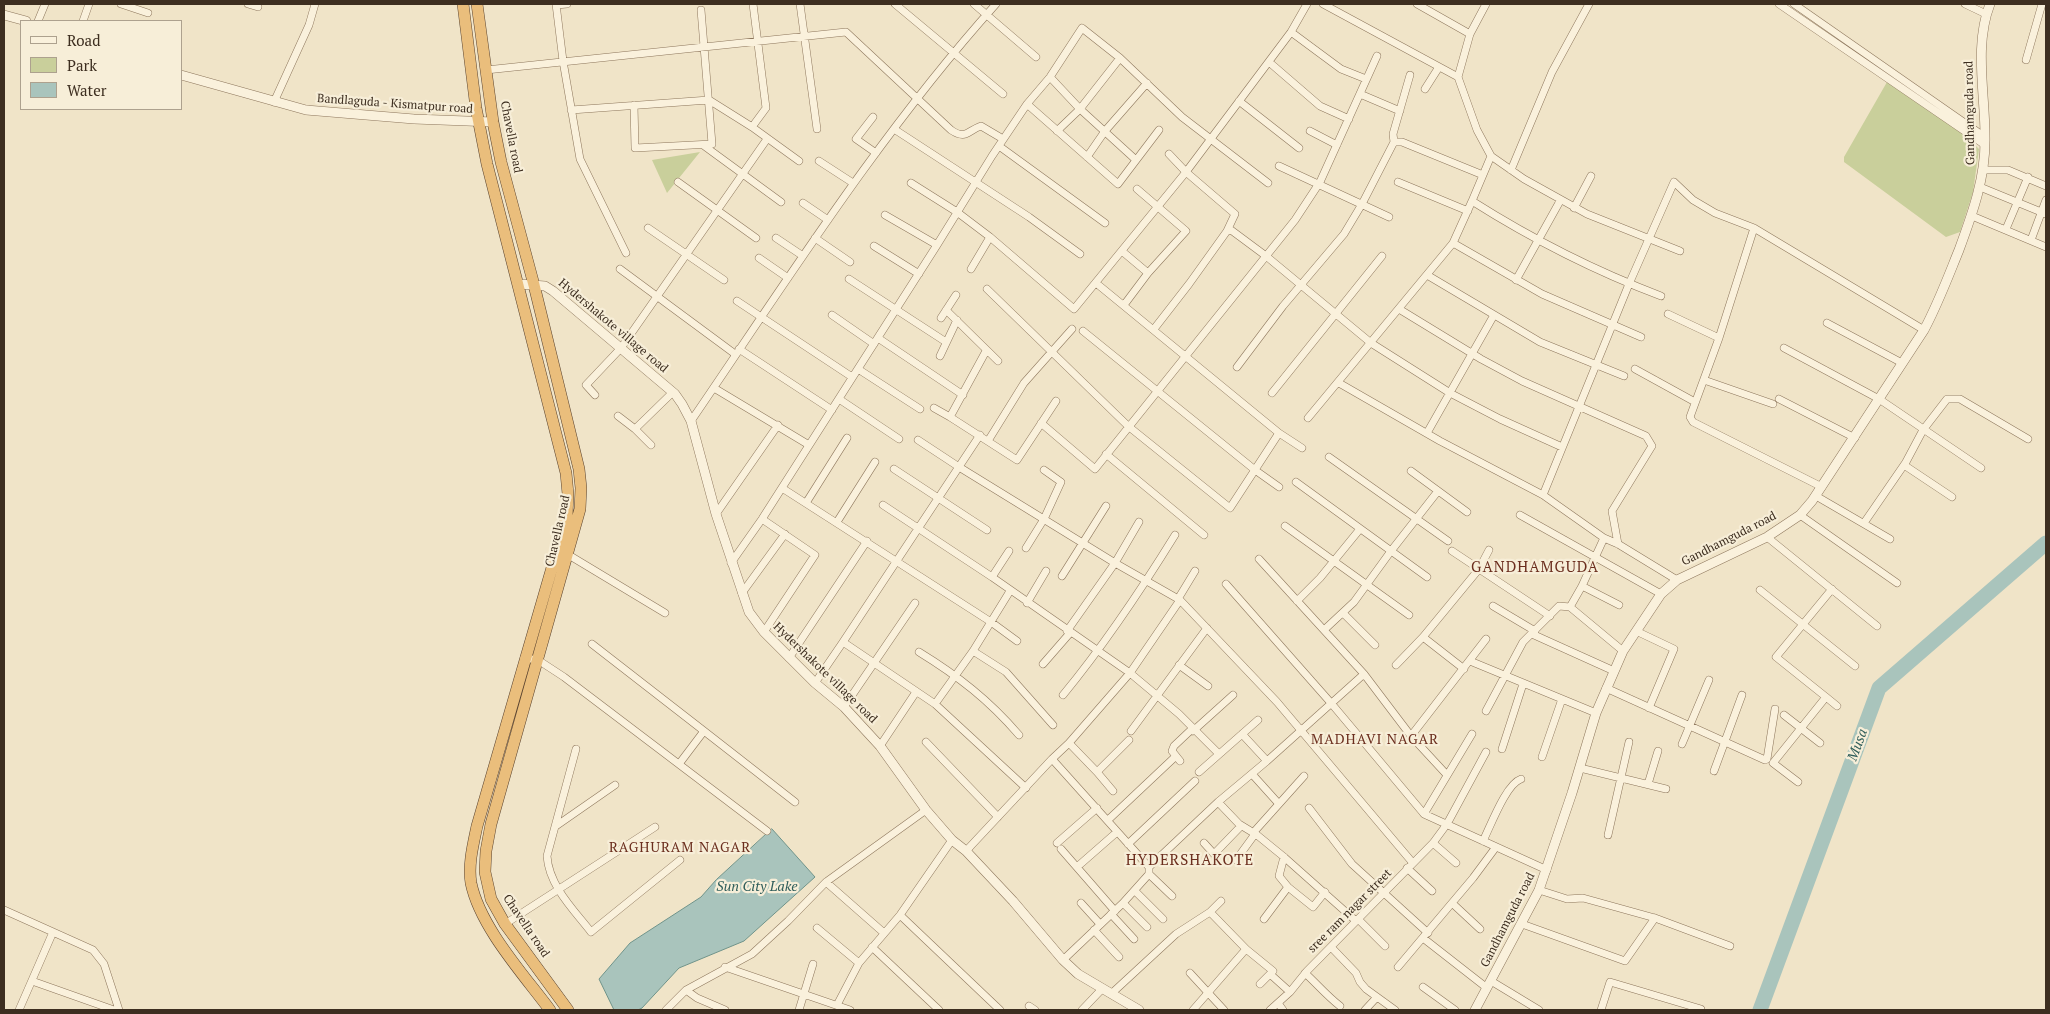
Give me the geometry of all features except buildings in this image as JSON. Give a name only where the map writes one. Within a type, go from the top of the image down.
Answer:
[{"type":"highway","name":"Chavella road","points":[[463,4],[479,122],[487,164],[566,473],[568,494],[566,516],[476,826],[470,863],[471,882],[476,901],[491,930],[550,1010]]},
{"type":"highway","name":"Chavella road","points":[[477,4],[493,122],[501,162],[534,285],[579,469],[581,488],[580,509],[491,824],[486,851],[486,886],[505,924],[568,1010]]},
{"type":"street","points":[[38,20],[45,4]]},
{"type":"street","points":[[83,20],[89,4]]},
{"type":"street","points":[[121,4],[148,13]]},
{"type":"street","points":[[248,4],[258,7]]},
{"type":"street","points":[[274,102],[309,26],[315,4]]},
{"type":"street","points":[[567,4],[556,4],[563,61],[580,159],[626,253]]},
{"type":"street","points":[[752,127],[766,108],[753,4]]},
{"type":"street","points":[[800,4],[806,35],[817,130]]},
{"type":"street","points":[[895,4],[1004,94]]},
{"type":"street","points":[[974,4],[1036,58]]},
{"type":"street","points":[[691,421],[854,183],[954,52],[996,4]]},
{"type":"street","points":[[911,183],[990,237],[1074,309],[1186,172],[1292,32],[1307,4]]},
{"type":"street","points":[[1324,4],[1458,77]]},
{"type":"street","points":[[1418,4],[1470,34]]},
{"type":"street","points":[[1486,4],[1470,34],[1458,77],[1478,130],[1492,156],[1560,201],[1680,251]]},
{"type":"street","points":[[1511,170],[1552,72],[1589,4]]},
{"type":"street","points":[[1779,4],[1814,28],[1849,47]]},
{"type":"street","points":[[1794,4],[1820,22],[1849,47],[1985,141]]},
{"type":"street","points":[[1965,4],[1986,14]]},
{"type":"street","name":"Gandhamguda road","points":[[1475,1010],[1539,890],[1580,768],[1596,713],[1623,651],[1661,594],[1677,580],[1766,537],[1800,515],[1816,496],[1855,438],[1924,330],[1940,301],[1972,216],[1984,170],[1985,141],[1981,50],[1986,14],[1990,4]]},
{"type":"street","points":[[2026,60],[2042,4]]},
{"type":"street","points":[[634,105],[635,148],[712,144],[706,46],[701,10]]},
{"type":"street","points":[[4,15],[22,20]]},
{"type":"street","points":[[1814,28],[1820,22]]},
{"type":"street","points":[[731,563],[810,445],[938,245],[956,212],[1003,139],[1027,104],[1050,77],[1082,28],[1120,58],[1182,117],[1268,183]]},
{"type":"street","points":[[486,70],[846,32],[957,134],[965,135],[981,126],[1003,139]]},
{"type":"street","points":[[1292,32],[1341,69],[1366,79]]},
{"type":"street","points":[[1041,423],[1094,469],[1295,220],[1319,184],[1377,56]]},
{"type":"street","points":[[1057,130],[1080,109],[1120,58]]},
{"type":"street","points":[[1268,62],[1320,106],[1349,119]]},
{"type":"street","points":[[1424,89],[1439,67]]},
{"type":"street","name":"Bandlaguda - Kismatpur road","points":[[182,75],[306,110],[352,116],[493,122]]},
{"type":"street","points":[[1237,367],[1301,285],[1344,234],[1362,204],[1394,142],[1392,134],[1410,75]]},
{"type":"street","points":[[1050,77],[1080,109],[1136,160]]},
{"type":"street","points":[[1087,157],[1106,131],[1147,84]]},
{"type":"street","points":[[1360,94],[1400,111]]},
{"type":"street","points":[[571,110],[709,100],[752,127],[799,161]]},
{"type":"street","points":[[1239,101],[1299,148]]},
{"type":"street","points":[[1027,104],[1118,184],[1160,130]]},
{"type":"street","points":[[873,117],[856,139],[876,153]]},
{"type":"street","points":[[894,130],[1029,217],[1080,254]]},
{"type":"street","points":[[1310,131],[1337,145]]},
{"type":"street","points":[[595,395],[586,385],[621,348],[744,175],[767,139]]},
{"type":"street","points":[[1394,142],[1402,142],[1483,175]]},
{"type":"street","points":[[703,145],[781,202]]},
{"type":"street","points":[[999,146],[1105,223]]},
{"type":"street","points":[[1154,329],[1189,284],[1226,231],[1235,214],[1186,172],[1169,154]]},
{"type":"street","points":[[1308,418],[1453,243],[1492,156]]},
{"type":"street","points":[[818,161],[854,183]]},
{"type":"street","points":[[1279,166],[1389,217]]},
{"type":"street","points":[[1984,170],[2008,170],[2046,186]]},
{"type":"street","points":[[1574,208],[1592,176]]},
{"type":"street","points":[[2006,229],[2028,177]]},
{"type":"street","points":[[678,182],[756,238]]},
{"type":"street","points":[[1398,182],[1468,212]]},
{"type":"street","points":[[1543,495],[1612,324],[1674,182],[1693,200],[1714,213],[1754,228],[1924,330]]},
{"type":"street","points":[[1980,187],[2044,213]]},
{"type":"street","points":[[1124,305],[1148,273],[1186,231],[1137,189]]},
{"type":"street","points":[[2031,240],[2044,213],[2046,200]]},
{"type":"street","points":[[1472,201],[1573,259],[1661,296]]},
{"type":"street","points":[[1516,280],[1560,201]]},
{"type":"street","points":[[803,203],[828,220]]},
{"type":"street","points":[[886,215],[938,245]]},
{"type":"street","points":[[1972,216],[2046,246]]},
{"type":"street","points":[[648,228],[724,280]]},
{"type":"street","points":[[1754,228],[1719,338],[1690,417],[1693,422],[1822,487]]},
{"type":"street","points":[[1226,231],[1236,232],[1371,343],[1450,393],[1500,419],[1562,447]]},
{"type":"street","points":[[971,269],[990,237]]},
{"type":"street","points":[[776,238],[803,256]]},
{"type":"street","points":[[815,238],[850,262]]},
{"type":"street","points":[[1453,243],[1542,294],[1641,337]]},
{"type":"street","points":[[874,246],[919,274]]},
{"type":"street","points":[[1122,252],[1148,273]]},
{"type":"street","points":[[1272,393],[1382,256]]},
{"type":"street","points":[[759,258],[788,278]]},
{"type":"street","points":[[620,269],[737,352],[832,410]]},
{"type":"street","points":[[1427,275],[1540,342],[1624,376]]},
{"type":"street","points":[[849,279],[946,342]]},
{"type":"street","points":[[1096,283],[1279,433],[1302,448]]},
{"type":"street","name":"Hydershakote village road","points":[[519,284],[545,286],[553,291],[673,392],[691,421],[716,514],[748,612],[764,632],[815,683],[844,707],[880,746],[926,810],[952,840],[966,851],[1013,901],[1063,960],[1078,974],[1139,1010]]},
{"type":"street","points":[[987,289],[1128,426],[1230,508],[1279,433]]},
{"type":"street","points":[[941,318],[956,295]]},
{"type":"street","points":[[737,301],[852,377]]},
{"type":"street","points":[[1399,309],[1522,381],[1646,436],[1652,446],[1612,511],[1618,544]]},
{"type":"street","points":[[946,310],[998,361]]},
{"type":"street","points":[[1668,314],[1719,338]]},
{"type":"street","points":[[832,315],[963,395]]},
{"type":"street","points":[[1427,433],[1494,315]]},
{"type":"street","points":[[940,356],[957,320]]},
{"type":"street","points":[[1827,323],[1902,363]]},
{"type":"street","points":[[988,441],[1024,383],[1072,329]]},
{"type":"street","points":[[1083,331],[1255,470],[1279,487]]},
{"type":"street","points":[[1784,348],[1879,399],[1981,468]]},
{"type":"street","points":[[950,417],[986,351]]},
{"type":"street","points":[[858,369],[920,409]]},
{"type":"street","points":[[1635,369],[1695,402]]},
{"type":"street","points":[[1704,380],[1776,401],[1855,438]]},
{"type":"street","points":[[1339,382],[1427,433],[1543,495],[1604,538],[1618,544],[1677,580]]},
{"type":"street","points":[[714,388],[810,445]]},
{"type":"street","points":[[635,429],[673,392]]},
{"type":"street","points":[[839,399],[899,439]]},
{"type":"street","points":[[1864,523],[1904,465],[1923,430],[1946,399],[1960,399],[2028,439]]},
{"type":"street","points":[[934,408],[980,435],[1017,460],[1056,401]]},
{"type":"street","points":[[618,416],[651,445]]},
{"type":"street","points":[[716,514],[778,425]]},
{"type":"street","points":[[815,683],[898,562],[980,435]]},
{"type":"street","points":[[806,503],[847,438]]},
{"type":"street","points":[[918,440],[1115,563],[1178,599],[1265,689],[1412,862]]},
{"type":"street","points":[[1106,454],[1204,535]]},
{"type":"street","points":[[1330,457],[1448,541]]},
{"type":"street","points":[[837,522],[875,462]]},
{"type":"street","points":[[1904,465],[1952,497]]},
{"type":"street","points":[[894,469],[987,530]]},
{"type":"street","points":[[1026,548],[1044,519],[1061,482],[1044,470]]},
{"type":"street","points":[[1411,471],[1467,512]]},
{"type":"street","points":[[1296,482],[1427,577]]},
{"type":"street","points":[[782,488],[867,541],[1017,641]]},
{"type":"street","points":[[1324,630],[1354,602],[1391,551],[1438,492]]},
{"type":"street","points":[[1816,496],[1890,539]]},
{"type":"street","points":[[883,505],[918,530],[992,577],[1010,592],[1130,673],[1179,714],[1219,754]]},
{"type":"street","points":[[1062,576],[1106,506]]},
{"type":"street","points":[[1520,515],[1661,594]]},
{"type":"street","points":[[1800,515],[1897,583]]},
{"type":"street","points":[[762,519],[815,555],[764,632]]},
{"type":"street","points":[[1043,664],[1068,632],[1115,563],[1139,522]]},
{"type":"street","points":[[1285,526],[1409,615]]},
{"type":"street","points":[[1297,601],[1334,561],[1360,529]]},
{"type":"street","points":[[742,593],[785,534]]},
{"type":"street","points":[[1063,695],[1098,652],[1147,581],[1175,534]]},
{"type":"street","points":[[1766,537],[1876,626]]},
{"type":"street","points":[[1570,607],[1604,538]]},
{"type":"street","points":[[790,658],[867,541]]},
{"type":"street","points":[[1396,665],[1423,637],[1479,569],[1489,550]]},
{"type":"street","points":[[992,577],[1009,551]]},
{"type":"street","points":[[1452,551],[1550,616]]},
{"type":"street","points":[[567,554],[665,612]]},
{"type":"street","points":[[1259,559],[1364,674],[1411,736],[1447,775]]},
{"type":"street","points":[[966,851],[1052,759],[1070,743],[1130,673],[1195,570]]},
{"type":"street","points":[[1026,603],[1046,571]]},
{"type":"street","points":[[1226,584],[1331,703],[1424,814],[1547,870]]},
{"type":"street","points":[[1582,586],[1619,605]]},
{"type":"street","points":[[1832,589],[1776,657],[1837,706]]},
{"type":"street","points":[[1760,590],[1856,666]]},
{"type":"street","points":[[935,704],[973,651],[1010,592]]},
{"type":"street","points":[[844,707],[916,603]]},
{"type":"street","points":[[1493,606],[1533,633],[1614,671]]},
{"type":"street","points":[[1486,711],[1523,642],[1559,606],[1570,607],[1623,651]]},
{"type":"street","points":[[1343,613],[1375,645]]},
{"type":"street","points":[[1131,731],[1207,628]]},
{"type":"street","points":[[1636,632],[1674,649],[1649,708]]},
{"type":"street","points":[[1423,637],[1464,669]]},
{"type":"street","points":[[1411,736],[1486,639]]},
{"type":"street","points":[[843,642],[935,704],[1026,788]]},
{"type":"street","points":[[592,644],[795,802]]},
{"type":"street","points":[[973,651],[1006,672],[1053,725]]},
{"type":"street","points":[[919,652],[955,674],[999,712],[1019,736]]},
{"type":"street","points":[[524,658],[538,660],[767,831]]},
{"type":"street","points":[[1470,661],[1596,713]]},
{"type":"street","points":[[1179,665],[1208,686]]},
{"type":"street","points":[[1063,960],[1123,903],[1149,870],[1218,802],[1364,674]]},
{"type":"street","points":[[1682,744],[1708,680]]},
{"type":"street","points":[[1502,749],[1523,684]]},
{"type":"street","points":[[1606,688],[1764,760],[1767,759],[1775,709]]},
{"type":"street","points":[[880,746],[916,692]]},
{"type":"street","points":[[1108,820],[1178,758],[1172,751],[1174,746],[1233,695]]},
{"type":"street","points":[[1714,771],[1742,695]]},
{"type":"street","points":[[1798,782],[1773,763],[1826,696]]},
{"type":"street","points":[[1542,757],[1562,699]]},
{"type":"street","points":[[1784,715],[1820,743]]},
{"type":"street","points":[[1200,772],[1258,720]]},
{"type":"street","points":[[679,764],[704,731]]},
{"type":"street","points":[[1242,734],[1267,761]]},
{"type":"street","points":[[1424,814],[1472,734]]},
{"type":"street","points":[[1097,772],[1129,740]]},
{"type":"street","points":[[926,742],[998,817]]},
{"type":"street","points":[[1608,834],[1629,742]]},
{"type":"street","points":[[1070,743],[1113,791]]},
{"type":"street","points":[[576,749],[547,856],[547,864],[559,891],[591,932],[680,860]]},
{"type":"street","points":[[1648,784],[1658,751]]},
{"type":"street","name":"sree ram nagar street","points":[[1270,1010],[1290,992],[1305,973],[1384,894],[1412,862],[1433,843],[1447,826],[1486,752]]},
{"type":"street","points":[[1052,759],[1108,820],[1172,896]]},
{"type":"street","points":[[1580,768],[1621,776],[1666,789]]},
{"type":"street","points":[[1252,774],[1279,804]]},
{"type":"street","points":[[1236,860],[1254,833],[1304,776]]},
{"type":"street","points":[[1483,841],[1505,795],[1517,780],[1521,779]]},
{"type":"street","points":[[1128,844],[1195,781]]},
{"type":"street","points":[[556,826],[614,785]]},
{"type":"street","points":[[1218,802],[1241,826],[1254,833],[1284,856],[1385,946]]},
{"type":"street","points":[[1097,808],[1059,846],[1134,939]]},
{"type":"street","points":[[1309,808],[1352,864],[1425,936],[1489,985],[1539,1010]]},
{"type":"street","points":[[666,1010],[686,990],[725,967],[752,954],[826,882],[926,810]]},
{"type":"street","points":[[1204,843],[1214,854],[1241,826]]},
{"type":"street","points":[[505,924],[559,891],[655,827]]},
{"type":"street","points":[[1077,867],[1117,832]]},
{"type":"street","points":[[837,1005],[859,962],[900,915],[952,840]]},
{"type":"street","points":[[1433,843],[1456,863]]},
{"type":"street","points":[[1398,967],[1496,847]]},
{"type":"street","points":[[1284,856],[1279,876],[1288,887],[1313,907],[1325,892]]},
{"type":"street","points":[[1407,868],[1432,891]]},
{"type":"street","points":[[826,882],[884,933]]},
{"type":"street","points":[[1264,919],[1288,887]]},
{"type":"street","points":[[1135,890],[1163,918]]},
{"type":"street","points":[[1539,890],[1567,899],[1583,898],[1655,918],[1730,946]]},
{"type":"street","points":[[1111,994],[1176,934],[1210,912],[1221,901]]},
{"type":"street","points":[[1081,902],[1100,924]]},
{"type":"street","points":[[1123,903],[1147,927]]},
{"type":"street","points":[[1452,903],[1480,929]]},
{"type":"street","points":[[4,910],[94,950],[104,964],[119,1010]]},
{"type":"street","points":[[1210,912],[1246,949],[1273,971],[1260,984]]},
{"type":"street","points":[[900,915],[1000,1010]]},
{"type":"street","points":[[1522,924],[1625,961],[1655,918]]},
{"type":"street","points":[[817,928],[859,962]]},
{"type":"street","points":[[1094,930],[1119,957]]},
{"type":"street","points":[[19,1010],[53,932]]},
{"type":"street","points":[[872,946],[938,1010]]},
{"type":"street","points":[[1331,947],[1356,973],[1366,989],[1394,1010]]},
{"type":"street","points":[[1193,1010],[1246,949]]},
{"type":"street","points":[[799,1010],[813,964]]},
{"type":"street","points":[[725,967],[850,1010]]},
{"type":"street","points":[[1190,973],[1224,1010]]},
{"type":"street","points":[[1305,973],[1317,984],[1319,989],[1340,1006]]},
{"type":"street","points":[[1270,974],[1290,992]]},
{"type":"street","points":[[32,981],[114,1010]]},
{"type":"street","points":[[1601,1010],[1610,982],[1701,1010]]},
{"type":"street","points":[[1423,987],[1455,1010]]},
{"type":"street","points":[[1082,1010],[1102,989]]},
{"type":"street","points":[[686,990],[697,998],[725,1010]]},
{"type":"street","points":[[1365,1010],[1377,997]]},
{"type":"street","points":[[1278,1003],[1284,1010]]},
{"type":"green space","points":[[1887,82],[1965,135],[1979,149],[1973,192],[1960,232],[1946,237],[1844,162],[1844,157]]},
{"type":"green space","points":[[700,152],[667,193],[652,160]]},
{"type":"water","name":"Sun City Lake","points":[[772,829],[815,877],[744,941],[679,968],[642,1008],[638,1010],[614,1010],[599,979],[630,943],[701,897],[716,880]]},
{"type":"waterway","name":"Musa","points":[[1760,1010],[1879,688],[2046,543]]},
{"type":"district","name":"GANDHAMGUDA","points":[[1535,568]]},
{"type":"district","name":"MADHAVI NAGAR","points":[[1375,740]]},
{"type":"district","name":"RAGHURAM NAGAR","points":[[680,848]]},
{"type":"district","name":"HYDERSHAKOTE","points":[[1190,861]]}]
